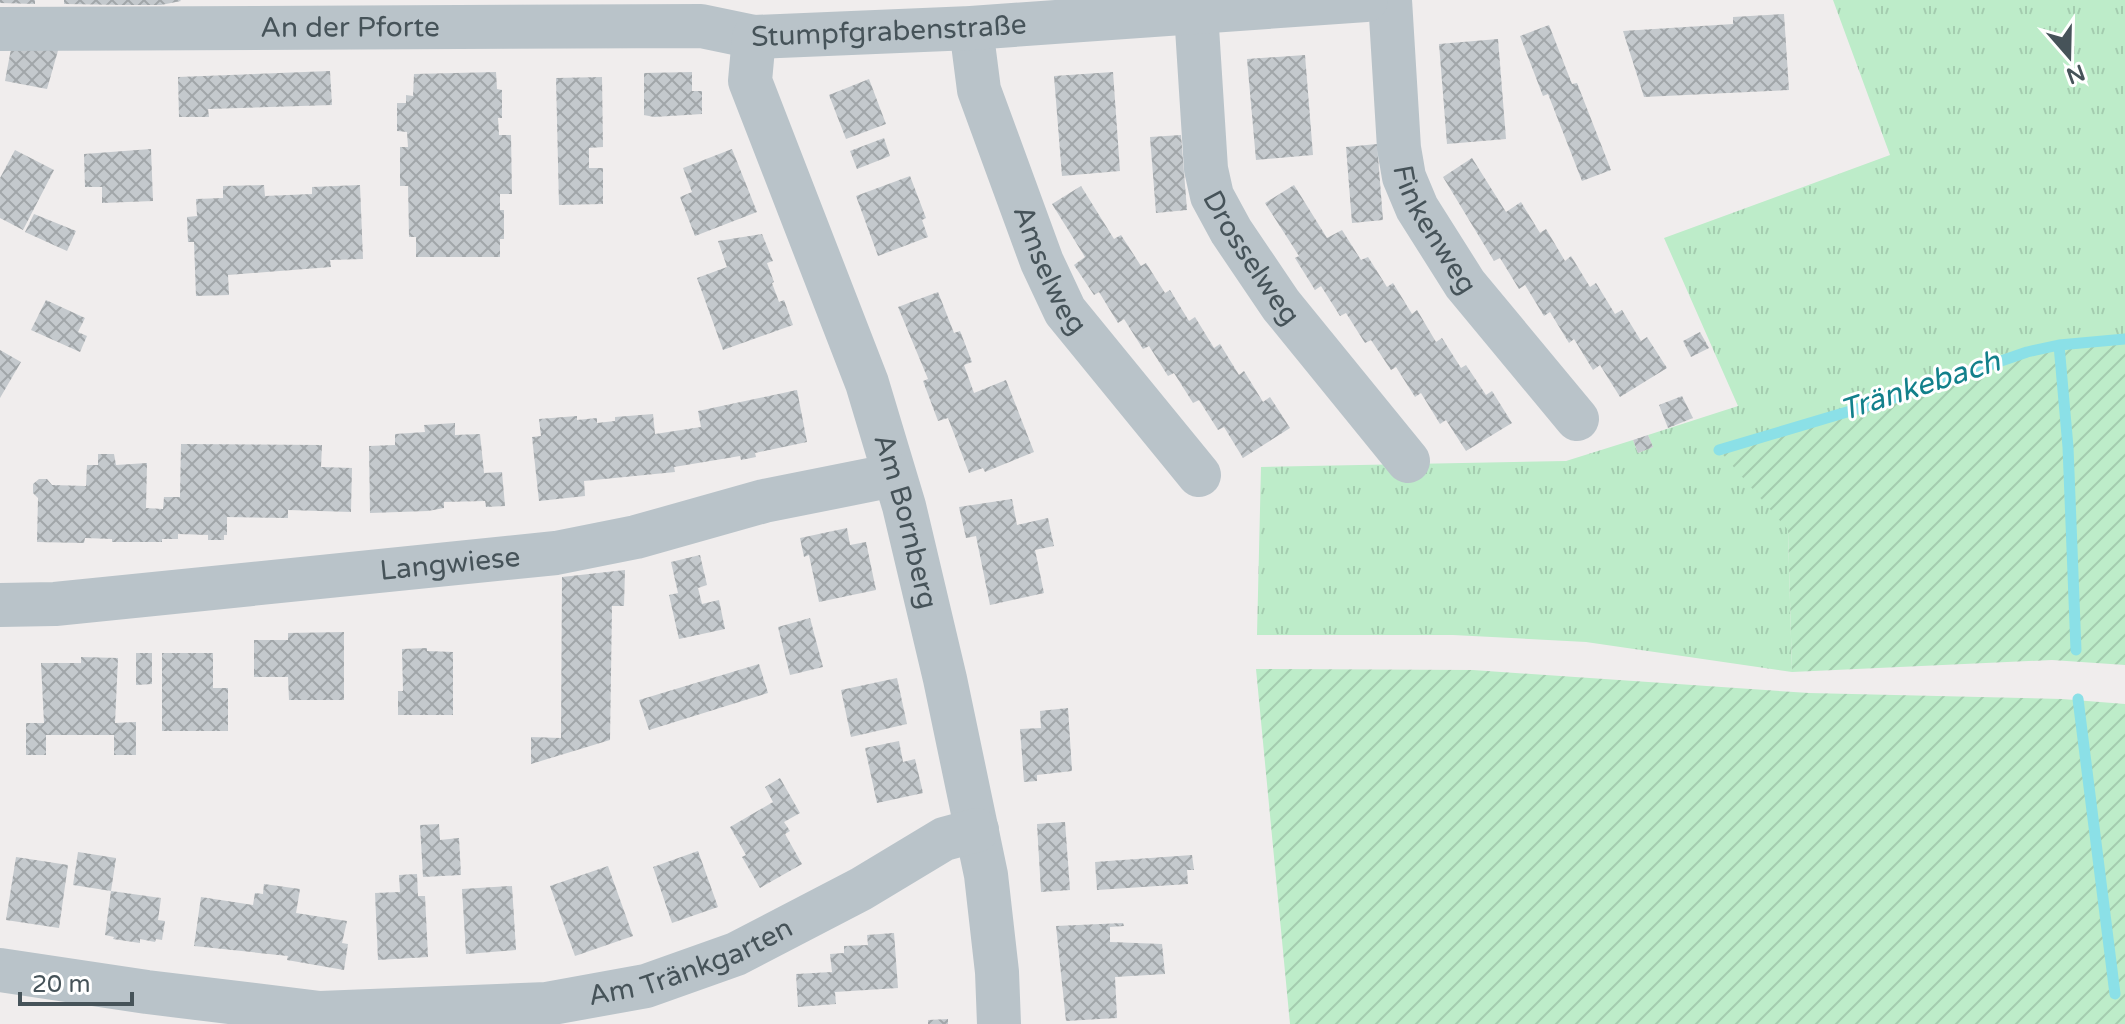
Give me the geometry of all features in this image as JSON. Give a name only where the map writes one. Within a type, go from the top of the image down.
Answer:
[{"type":"street","name":"Stumpfgrabenstraße","points":[[700,13],[754,37],[971,28],[1366,0]]},
{"type":"street","name":"Finkenweg","points":[[1390,0],[1399,148],[1404,177],[1417,208],[1465,284],[1577,419]]},
{"type":"street","name":"Drosselweg","points":[[1196,12],[1206,169],[1212,196],[1231,231],[1281,305],[1408,461]]},
{"type":"street","name":"An der Pforte","points":[[0,29],[700,13]]},
{"type":"street","name":"Amselweg","points":[[971,28],[979,90],[1042,262],[1065,311],[1199,475]]},
{"type":"street","name":"Am Bornberg","points":[[754,37],[750,81],[867,383],[904,506],[945,679],[986,875],[997,972],[999,1024]]},
{"type":"street","name":"Langwiese","points":[[0,605],[55,604],[556,553],[636,537],[764,501],[894,475]]},
{"type":"street","name":"Am Tränkgarten","points":[[0,970],[320,1013],[584,1000],[646,986],[736,954],[861,889],[944,839],[977,830]]},
{"type":"green space","points":[[1833,0],[2125,0],[2125,339],[2059,345],[2027,352],[1894,398],[1788,530],[1792,672],[1586,642],[1453,635],[1257,635],[1261,467],[1566,461],[1633,440],[1638,453],[1653,447],[1648,435],[1738,406],[1664,238],[1890,155]]},
{"type":"green space","points":[[2125,339],[2125,665],[2052,660],[1792,672],[1788,530],[1719,450],[1894,398],[2027,352],[2059,345]]},
{"type":"green space","points":[[1256,669],[1473,670],[1809,693],[2062,699],[2125,704],[2125,1024],[1290,1024]]},
{"type":"building","points":[[0,0],[35,0],[35,4],[0,3]]},
{"type":"building","points":[[64,0],[181,1],[161,5],[122,5],[64,4]]},
{"type":"building","points":[[1784,14],[1789,90],[1644,97],[1623,31],[1733,24],[1733,17]]},
{"type":"building","points":[[1549,25],[1572,84],[1577,83],[1611,170],[1582,181],[1548,94],[1543,96],[1520,36]]},
{"type":"building","points":[[1498,39],[1506,139],[1447,144],[1439,44]]},
{"type":"building","points":[[59,47],[47,89],[5,81],[11,49]]},
{"type":"building","points":[[1305,55],[1313,155],[1256,160],[1247,59]]},
{"type":"building","points":[[330,71],[332,105],[208,109],[209,117],[179,117],[178,77]]},
{"type":"building","points":[[496,72],[497,89],[502,90],[499,135],[511,135],[512,194],[500,194],[500,210],[504,210],[504,239],[500,239],[500,257],[416,257],[416,237],[409,237],[408,186],[400,186],[400,147],[408,147],[407,132],[397,131],[397,103],[406,103],[406,95],[413,96],[414,74]]},
{"type":"building","points":[[692,72],[692,91],[702,91],[702,114],[644,115],[644,73]]},
{"type":"building","points":[[1113,72],[1120,171],[1062,176],[1054,76]]},
{"type":"building","points":[[602,77],[603,147],[589,148],[589,168],[603,168],[603,204],[559,205],[556,78]]},
{"type":"building","points":[[869,79],[886,124],[846,139],[829,95]]},
{"type":"building","points":[[1181,135],[1187,210],[1156,213],[1150,137]]},
{"type":"building","points":[[884,138],[890,156],[857,169],[850,151]]},
{"type":"building","points":[[1377,144],[1383,220],[1352,223],[1346,147]]},
{"type":"building","points":[[151,149],[153,201],[102,203],[102,187],[85,187],[84,154]]},
{"type":"building","points":[[732,149],[757,212],[695,236],[680,197],[692,192],[683,168]]},
{"type":"building","points":[[15,150],[54,170],[23,230],[0,218],[0,178]]},
{"type":"building","points":[[1472,158],[1506,212],[1521,202],[1540,233],[1546,229],[1565,261],[1571,256],[1590,287],[1596,283],[1615,314],[1622,310],[1641,341],[1647,337],[1667,368],[1620,397],[1600,365],[1593,370],[1574,339],[1569,343],[1550,312],[1544,316],[1525,285],[1519,289],[1500,258],[1494,261],[1443,177]]},
{"type":"building","points":[[910,176],[926,218],[922,220],[928,237],[878,256],[856,196]]},
{"type":"building","points":[[264,185],[265,196],[312,194],[312,187],[360,185],[363,259],[330,260],[331,267],[228,275],[229,295],[196,296],[194,242],[188,242],[187,217],[197,216],[196,199],[223,198],[223,186]]},
{"type":"building","points":[[1294,185],[1327,238],[1342,230],[1361,260],[1368,257],[1387,287],[1393,283],[1412,314],[1417,310],[1436,342],[1442,338],[1461,368],[1466,365],[1486,395],[1492,391],[1512,423],[1466,451],[1446,420],[1440,424],[1421,393],[1415,397],[1396,367],[1391,370],[1371,340],[1365,343],[1346,313],[1340,316],[1321,286],[1315,290],[1295,258],[1299,256],[1265,203]]},
{"type":"building","points":[[1081,186],[1114,239],[1121,235],[1141,266],[1146,263],[1165,293],[1170,290],[1189,321],[1195,317],[1214,348],[1220,344],[1239,375],[1244,371],[1263,402],[1270,397],[1290,428],[1243,458],[1224,427],[1218,430],[1199,400],[1193,403],[1174,373],[1168,376],[1149,346],[1143,349],[1124,319],[1118,323],[1099,292],[1094,295],[1074,265],[1085,257],[1052,204]]},
{"type":"building","points":[[34,214],[76,231],[67,251],[25,232]]},
{"type":"building","points":[[762,234],[773,261],[767,263],[772,283],[779,302],[784,300],[793,325],[723,350],[697,278],[727,267],[718,241]]},
{"type":"building","points":[[938,292],[954,333],[960,331],[972,362],[964,365],[974,393],[1006,380],[1034,452],[985,472],[983,468],[969,473],[948,418],[938,421],[923,381],[928,379],[898,307]]},
{"type":"building","points":[[46,300],[85,318],[78,332],[87,336],[80,352],[31,330]]},
{"type":"building","points":[[1700,332],[1709,348],[1691,357],[1683,341]]},
{"type":"building","points":[[0,350],[21,362],[0,398]]},
{"type":"building","points":[[797,390],[807,442],[755,453],[756,457],[741,460],[740,456],[674,467],[675,472],[584,481],[585,496],[539,501],[532,437],[541,436],[539,419],[577,416],[577,420],[597,418],[597,423],[615,421],[615,417],[653,414],[655,434],[701,427],[698,411]]},
{"type":"building","points":[[1682,396],[1693,418],[1668,428],[1659,405]]},
{"type":"building","points":[[455,423],[455,435],[480,434],[484,473],[502,472],[505,506],[486,507],[485,501],[444,502],[444,508],[428,511],[370,513],[369,446],[395,445],[395,434],[425,432],[424,425]]},
{"type":"building","points":[[1648,435],[1653,447],[1638,453],[1633,440]]},
{"type":"building","points":[[181,444],[322,445],[321,467],[352,468],[351,512],[288,510],[288,518],[227,517],[224,540],[208,540],[208,535],[178,534],[178,539],[162,539],[162,542],[112,542],[112,539],[85,538],[84,543],[37,542],[38,498],[33,493],[33,484],[39,479],[47,479],[52,485],[86,486],[87,465],[98,465],[98,454],[114,454],[116,465],[147,463],[146,508],[163,509],[164,497],[180,497]]},
{"type":"building","points":[[1012,499],[1017,525],[1048,518],[1054,546],[1035,550],[1044,593],[990,605],[976,536],[966,538],[959,507]]},
{"type":"building","points":[[847,528],[850,545],[866,542],[876,590],[819,602],[809,555],[804,557],[800,538]]},
{"type":"building","points":[[700,555],[707,585],[698,588],[702,604],[719,600],[725,629],[679,639],[669,595],[678,593],[671,562]]},
{"type":"building","points":[[625,570],[624,606],[612,606],[610,740],[531,764],[531,737],[561,738],[562,577]]},
{"type":"building","points":[[810,618],[823,667],[790,675],[778,627]]},
{"type":"building","points":[[344,632],[344,700],[289,700],[288,677],[254,677],[254,640],[288,640],[288,633]]},
{"type":"building","points":[[427,648],[427,651],[453,652],[453,715],[398,715],[398,691],[403,691],[402,649]]},
{"type":"building","points":[[136,653],[152,653],[152,684],[136,685]]},
{"type":"building","points":[[162,653],[213,653],[213,688],[228,688],[228,731],[162,731]]},
{"type":"building","points":[[81,657],[118,658],[115,723],[136,722],[136,755],[114,755],[114,735],[46,735],[46,755],[26,755],[26,723],[44,723],[41,663],[81,663]]},
{"type":"building","points":[[759,664],[768,693],[649,730],[639,700]]},
{"type":"building","points":[[897,678],[907,724],[851,737],[841,690]]},
{"type":"building","points":[[1068,708],[1072,771],[1037,775],[1037,781],[1024,782],[1020,729],[1041,728],[1040,711]]},
{"type":"building","points":[[899,741],[903,762],[915,759],[923,793],[877,803],[865,748]]},
{"type":"building","points":[[780,778],[800,813],[784,822],[790,831],[785,834],[802,864],[760,888],[742,857],[746,855],[730,827],[773,802],[765,787]]},
{"type":"building","points":[[1065,822],[1070,890],[1041,892],[1037,824]]},
{"type":"building","points":[[439,824],[440,840],[459,838],[461,875],[423,877],[420,825]]},
{"type":"building","points":[[698,851],[718,907],[672,923],[653,867]]},
{"type":"building","points":[[78,852],[116,858],[111,891],[73,885]]},
{"type":"building","points":[[1192,855],[1194,870],[1187,870],[1188,884],[1097,890],[1095,862]]},
{"type":"building","points":[[16,857],[68,865],[59,928],[6,920]]},
{"type":"building","points":[[608,866],[633,936],[575,956],[550,886]]},
{"type":"building","points":[[417,874],[418,896],[425,896],[428,957],[378,960],[375,893],[400,892],[399,875]]},
{"type":"building","points":[[264,884],[300,889],[296,913],[347,921],[342,943],[348,944],[344,970],[287,960],[288,956],[194,946],[201,897],[253,905],[255,893],[263,894]]},
{"type":"building","points":[[512,886],[516,950],[466,954],[462,889]]},
{"type":"building","points":[[111,891],[161,898],[158,920],[165,921],[162,940],[140,939],[140,943],[105,935]]},
{"type":"building","points":[[1123,923],[1124,926],[1110,927],[1110,942],[1162,944],[1165,974],[1115,977],[1117,1018],[1066,1021],[1056,926]]},
{"type":"building","points":[[894,933],[898,988],[835,992],[836,1004],[798,1007],[796,974],[832,972],[830,954],[844,953],[844,946],[868,945],[867,935]]},
{"type":"building","points":[[948,1019],[948,1024],[928,1024],[928,1020]]},
{"type":"waterway","name":"Tränkebach","points":[[1719,450],[1894,398],[2027,352],[2059,345],[2125,339]]},
{"type":"waterway","points":[[2059,345],[2068,447],[2076,650]]},
{"type":"waterway","points":[[2078,699],[2115,994]]}]
